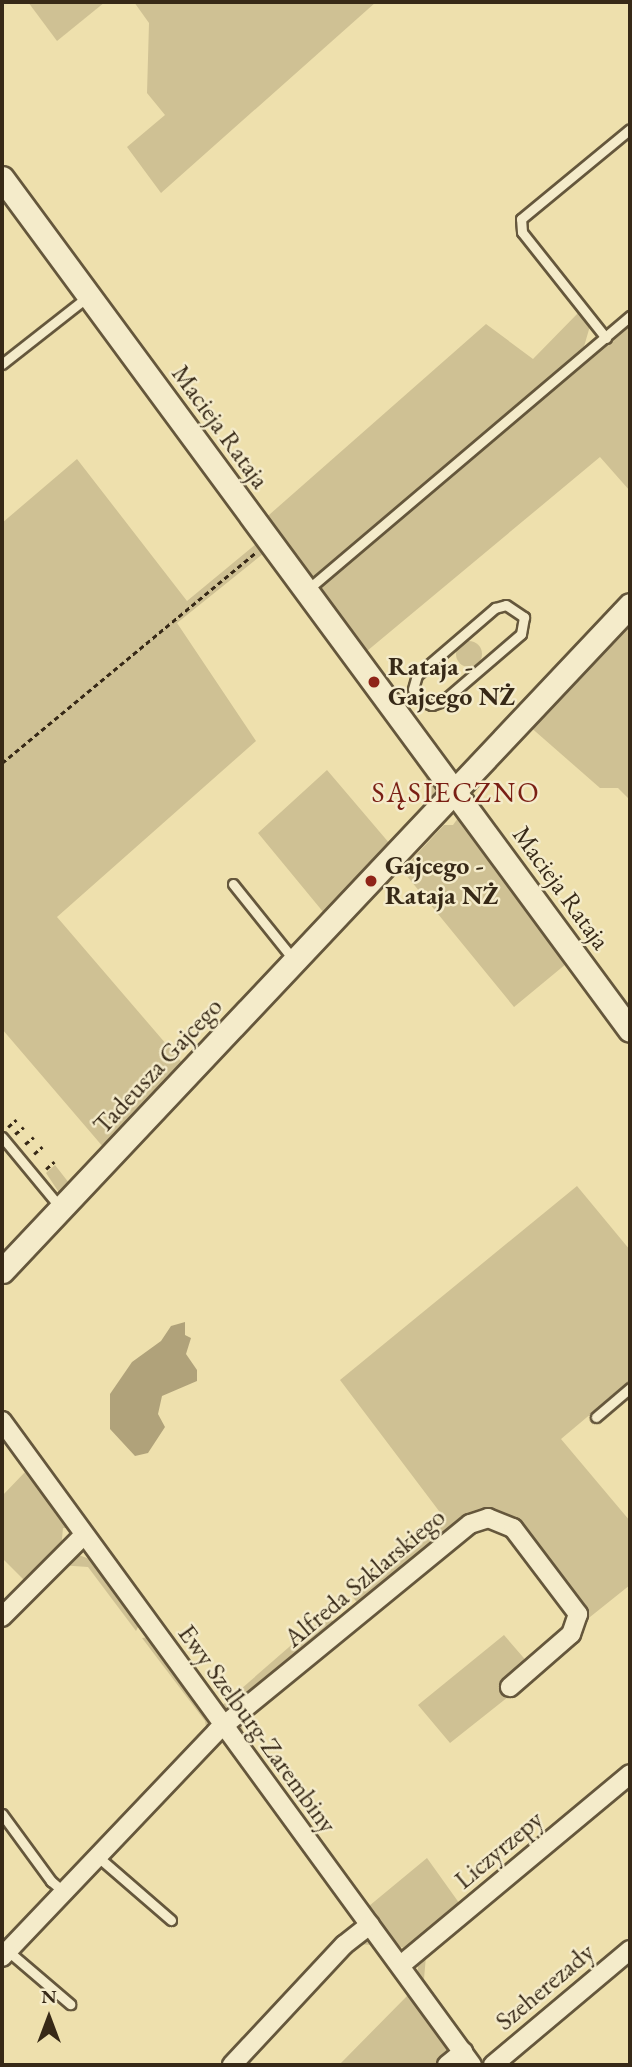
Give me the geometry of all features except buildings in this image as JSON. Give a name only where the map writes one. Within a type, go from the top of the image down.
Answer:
[{"type":"street","name":"Macieja Rataja","points":[[2,178],[306,591],[406,704],[456,792],[630,1030]]},
{"type":"street","name":"Tadeusza Gajcego","points":[[2,1271],[630,605]]},
{"type":"street","name":"Ewy Szelburg-Zarembiny","points":[[2,1421],[222,1727],[401,1965],[467,2059]]},
{"type":"street","name":"Alfreda Szklarskiego","points":[[222,1727],[470,1524],[488,1518],[513,1528],[578,1614],[571,1634],[510,1687]]},
{"type":"street","points":[[2,1617],[83,1535]]},
{"type":"street","points":[[5,1954],[222,1727]]},
{"type":"street","name":"Liczyrzepy","points":[[401,1965],[630,1774]]},
{"type":"street","points":[[232,2065],[344,1945],[369,1924]]},
{"type":"street","name":"Szeherezady","points":[[493,2065],[630,1950]]},
{"type":"street","points":[[447,2065],[467,2059]]},
{"type":"lane","points":[[606,338],[522,232],[521,219],[630,129]]},
{"type":"lane","points":[[2,365],[89,296]]},
{"type":"lane","points":[[306,591],[630,316]]},
{"type":"lane","points":[[512,606],[522,613],[525,626],[520,634],[443,701],[432,705],[406,704],[417,675],[495,608],[512,606]]},
{"type":"lane","points":[[233,884],[295,961]]},
{"type":"lane","points":[[6,1139],[62,1208]]},
{"type":"lane","points":[[596,1417],[630,1388]]},
{"type":"lane","points":[[2,1814],[64,1892]]},
{"type":"lane","points":[[97,1856],[171,1920]]},
{"type":"lane","points":[[5,1954],[70,2004]]},
{"type":"path","points":[[2,763],[270,541]]},
{"type":"path","points":[[6,1139],[16,1120]]},
{"type":"path","points":[[6,1139],[24,1128]]},
{"type":"path","points":[[22,1147],[34,1137]]},
{"type":"path","points":[[30,1157],[42,1147]]},
{"type":"path","points":[[42,1172],[54,1162]]},
{"type":"shaded area","points":[[28,2],[105,2],[57,41]]},
{"type":"shaded area","points":[[134,2],[376,2],[161,193],[127,147],[165,115],[147,93],[149,23]]},
{"type":"shaded area","points":[[579,312],[590,326],[583,350],[309,580],[261,522],[486,324],[533,359]]},
{"type":"shaded area","points":[[630,323],[630,491],[600,457],[361,656],[314,593]]},
{"type":"shaded area","points":[[77,459],[187,601],[256,544],[223,499],[229,498],[300,593],[298,600],[264,553],[177,623],[256,741],[57,917],[185,1066],[62,1197],[46,1173],[55,1165],[69,1183],[104,1148],[2,1029],[2,523]]},
{"type":"shaded area","points":[[630,616],[630,800],[618,788],[600,788],[528,725]]},
{"type":"shaded area","points":[[469,641],[478,645],[482,654],[478,663],[469,667],[460,663],[456,654],[460,645]]},
{"type":"shaded area","points":[[416,747],[441,790],[294,948],[289,944],[296,943],[324,913],[258,833],[327,770],[390,844],[426,802],[426,778],[407,751]]},
{"type":"shaded area","points":[[458,818],[463,818],[544,921],[538,926],[547,939],[557,938],[572,959],[514,1007],[402,870],[444,825],[453,825]]},
{"type":"shaded area","points":[[577,1186],[630,1250],[630,1381],[561,1439],[630,1521],[630,1585],[585,1621],[581,1603],[517,1526],[490,1514],[361,1607],[350,1594],[442,1515],[340,1380]]},
{"type":"shaded area","points":[[185,1322],[185,1335],[191,1338],[186,1354],[197,1370],[197,1381],[162,1396],[158,1414],[165,1427],[148,1453],[135,1456],[110,1429],[110,1394],[132,1362],[161,1341],[171,1326]]},
{"type":"shaded area","points":[[2,1431],[70,1528],[63,1528],[61,1549],[27,1583],[2,1558],[2,1496],[26,1471],[2,1439]]},
{"type":"shaded area","points":[[76,1554],[95,1561],[139,1625],[136,1631],[88,1567],[59,1565]]},
{"type":"shaded area","points":[[327,1614],[337,1626],[227,1715],[218,1709]]},
{"type":"shaded area","points":[[504,1635],[529,1664],[501,1687],[508,1697],[450,1743],[418,1705]]},
{"type":"shaded area","points":[[150,1637],[209,1719],[207,1732],[205,1721],[142,1638]]},
{"type":"shaded area","points":[[241,1721],[244,1737],[369,1906],[427,1858],[462,1907],[415,1945],[404,1948],[392,1944],[237,1729]]},
{"type":"shaded area","points":[[363,1939],[373,1942],[450,2043],[447,2056],[438,2065],[339,2065],[408,1995],[373,1945],[355,1944]]},
{"type":"shaded area","points":[[426,1956],[424,1979],[476,2052],[471,2055],[417,1978],[418,1966]]},
{"type":"place","name":"Rataja - Gajcego NŻ","points":[[374,682]]},
{"type":"place","name":"Gajcego - Rataja NŻ","points":[[371,881]]},
{"type":"district","name":"SĄSIECZNO","points":[[456,792]]}]
